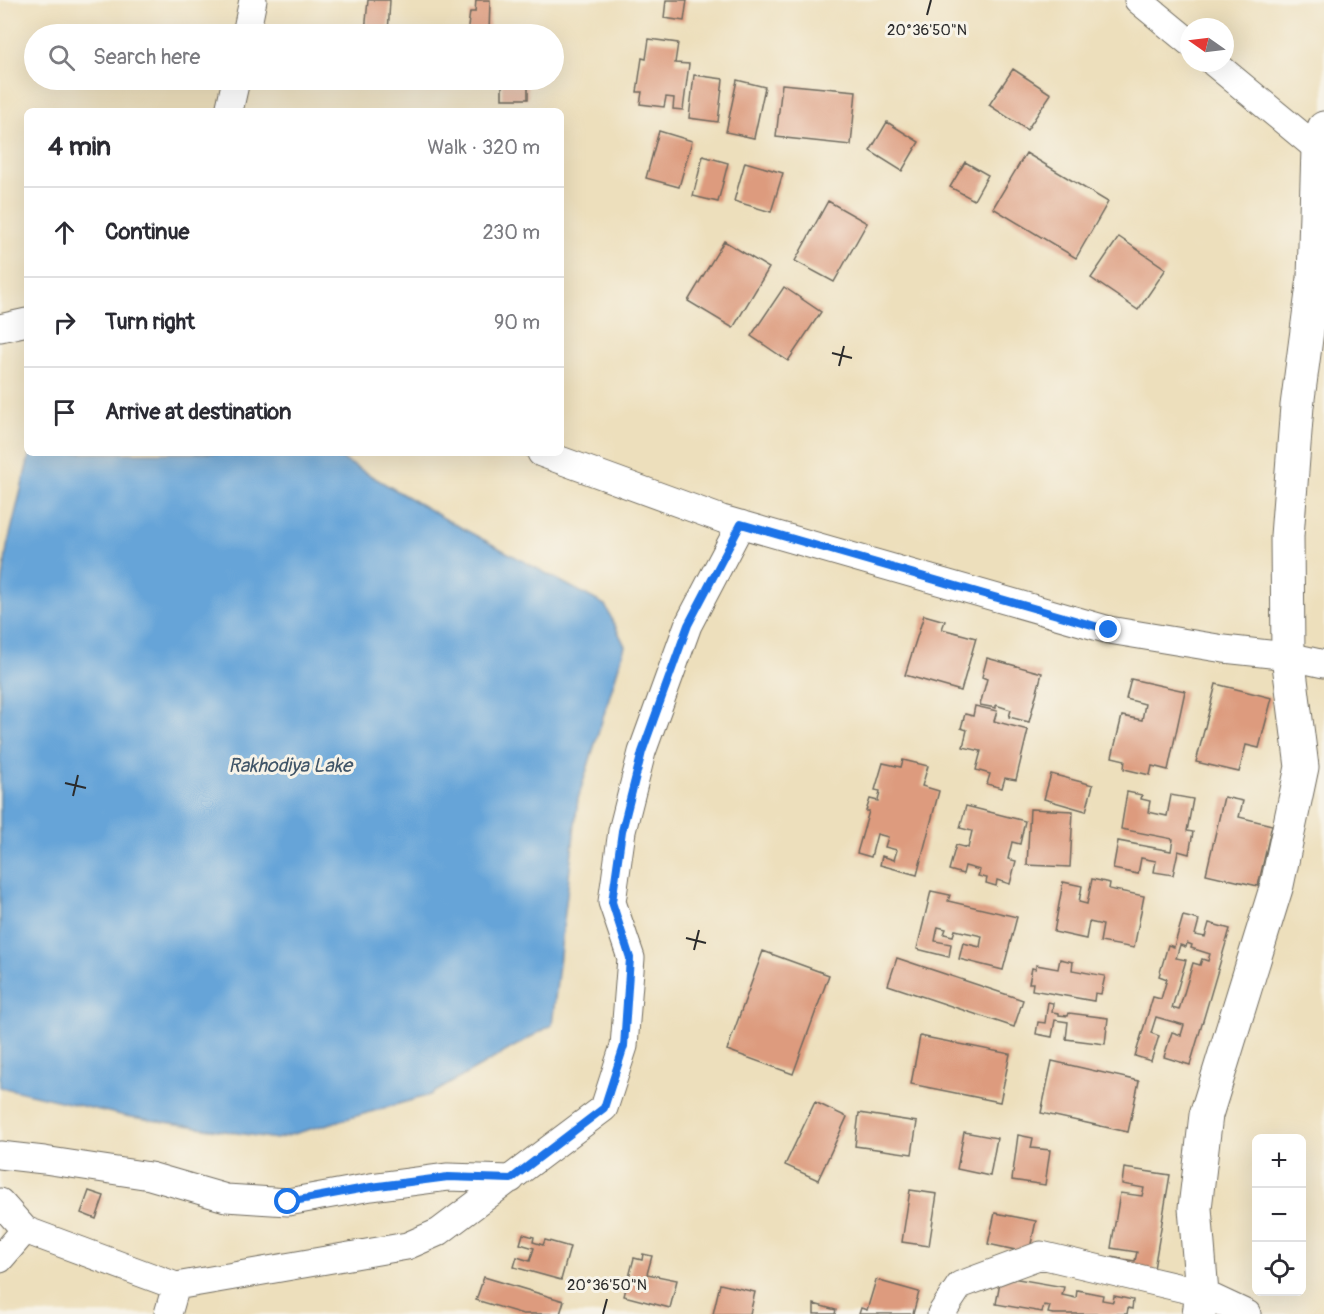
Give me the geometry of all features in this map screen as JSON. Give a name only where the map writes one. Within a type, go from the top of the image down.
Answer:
[{"type":"street","points":[[248,24],[253,0]]},
{"type":"street","points":[[1138,0],[1180,35]]},
{"type":"street","points":[[1200,1304],[1195,1208],[1206,1115],[1276,885],[1302,766],[1288,656],[1287,536],[1297,406],[1319,280],[1321,138],[1227,72]]},
{"type":"street","points":[[230,108],[234,90]]},
{"type":"street","points":[[0,328],[24,323]]},
{"type":"street","points":[[549,456],[741,524],[1109,630],[1324,663]]},
{"type":"street","points":[[0,1202],[26,1230],[176,1286],[407,1246],[439,1232],[604,1108],[624,1046],[630,958],[612,902],[622,831],[642,752],[688,625],[741,524]]},
{"type":"street","points":[[0,1155],[150,1176],[226,1198],[288,1202],[371,1187],[448,1177],[511,1179]]},
{"type":"street","points":[[0,1259],[26,1230]]},
{"type":"street","points":[[941,1314],[960,1285],[1041,1255],[1200,1304],[1247,1314]]},
{"type":"street","points":[[168,1314],[176,1286]]},
{"type":"water","name":"Rakhodiya Lake","points":[[29,456],[337,456],[447,520],[605,605],[625,646],[578,799],[552,1025],[430,1095],[276,1139],[125,1116],[0,1087],[0,603],[7,547]]},
{"type":"building","points":[[368,0],[390,0],[389,24],[366,24]]},
{"type":"building","points":[[476,0],[490,0],[489,24],[468,24],[470,12],[475,12]]},
{"type":"building","points":[[666,0],[687,0],[684,21],[664,18]]},
{"type":"building","points":[[649,39],[678,43],[675,63],[689,64],[683,110],[673,109],[674,98],[666,97],[664,107],[640,104],[642,92],[637,92],[642,58],[646,59]]},
{"type":"building","points":[[1013,69],[1051,94],[1027,130],[989,105]]},
{"type":"building","points":[[694,75],[723,79],[718,122],[689,118]]},
{"type":"building","points":[[737,80],[765,87],[754,138],[726,132]]},
{"type":"building","points":[[782,84],[856,91],[851,145],[776,137]]},
{"type":"building","points":[[502,90],[528,90],[528,99],[502,99]]},
{"type":"building","points":[[887,122],[919,142],[902,171],[870,151]]},
{"type":"building","points":[[659,131],[692,141],[679,187],[646,178]]},
{"type":"building","points":[[1026,153],[1108,202],[1076,258],[993,208]]},
{"type":"building","points":[[703,156],[728,163],[718,202],[693,196]]},
{"type":"building","points":[[745,162],[783,173],[771,212],[734,201]]},
{"type":"building","points":[[965,162],[988,175],[974,200],[950,187]]},
{"type":"building","points":[[828,201],[867,223],[834,282],[795,261]]},
{"type":"building","points":[[1119,237],[1166,269],[1138,310],[1091,278]]},
{"type":"building","points":[[724,241],[769,268],[733,328],[688,301]]},
{"type":"building","points":[[784,287],[821,312],[788,361],[751,336]]},
{"type":"building","points":[[924,615],[945,621],[942,629],[976,638],[961,691],[905,675]]},
{"type":"building","points":[[987,658],[1042,673],[1029,722],[1009,717],[1011,710],[996,705],[996,708],[980,705],[987,679],[982,677]]},
{"type":"building","points":[[1131,679],[1185,691],[1168,770],[1152,766],[1150,775],[1124,769],[1125,760],[1112,757],[1122,716],[1142,720],[1145,704],[1126,699]]},
{"type":"building","points":[[1216,684],[1272,698],[1259,748],[1246,745],[1239,772],[1196,762]]},
{"type":"building","points":[[975,706],[997,711],[994,721],[1028,730],[1016,780],[1005,778],[1002,788],[987,784],[990,774],[976,770],[981,751],[963,747],[967,730],[961,728],[965,714],[973,716]]},
{"type":"building","points":[[903,760],[928,766],[922,786],[939,791],[917,875],[880,865],[882,856],[894,860],[897,850],[885,847],[888,837],[877,834],[871,857],[857,853],[869,811],[866,811],[870,799],[878,801],[880,791],[875,790],[883,763],[901,767]]},
{"type":"building","points":[[1051,774],[1093,785],[1086,811],[1044,799]]},
{"type":"building","points":[[1127,792],[1142,795],[1141,799],[1150,801],[1148,812],[1167,816],[1171,795],[1193,799],[1187,831],[1193,832],[1189,854],[1178,851],[1173,875],[1154,872],[1156,861],[1141,858],[1138,874],[1113,869],[1118,841],[1171,851],[1173,839],[1121,829]]},
{"type":"building","points":[[1224,797],[1243,801],[1239,817],[1272,825],[1258,886],[1206,874]]},
{"type":"building","points":[[966,806],[1025,821],[1020,844],[1012,842],[1008,859],[1016,861],[1010,884],[997,880],[996,886],[986,883],[987,878],[978,876],[980,870],[965,866],[963,874],[949,870],[956,845],[968,848],[972,831],[960,828]]},
{"type":"building","points":[[1030,809],[1073,811],[1070,867],[1027,865]]},
{"type":"building","points":[[1092,879],[1110,883],[1109,889],[1144,896],[1134,948],[1100,942],[1103,925],[1089,922],[1086,939],[1054,932],[1063,882],[1082,886],[1079,902],[1087,904]]},
{"type":"building","points":[[931,891],[950,895],[948,901],[1017,917],[1003,970],[959,959],[963,943],[980,947],[982,936],[955,930],[953,936],[944,934],[946,929],[938,927],[935,941],[951,944],[949,957],[917,949]]},
{"type":"building","points":[[1183,916],[1199,920],[1195,935],[1205,937],[1209,923],[1230,929],[1190,1065],[1164,1057],[1172,1032],[1181,1035],[1184,1025],[1156,1017],[1151,1033],[1159,1036],[1151,1061],[1135,1056],[1153,997],[1161,999],[1167,979],[1159,976],[1168,945],[1174,947]],"holes":[[[1187,943],[1192,945],[1191,948],[1210,954],[1208,961],[1202,959],[1200,965],[1193,963],[1179,1010],[1172,1008],[1186,960],[1176,958],[1180,945],[1186,947]]]},
{"type":"building","points":[[763,951],[829,975],[793,1074],[727,1050]]},
{"type":"building","points":[[897,958],[1023,1000],[1014,1027],[888,985]]},
{"type":"building","points":[[1060,959],[1073,962],[1072,970],[1105,976],[1101,994],[1095,993],[1094,1001],[1032,990],[1033,983],[1029,983],[1032,968],[1036,969],[1036,965],[1058,969]]},
{"type":"building","points":[[1048,1002],[1053,1003],[1052,1012],[1059,1013],[1059,1015],[1068,1016],[1069,1013],[1108,1018],[1105,1044],[1066,1039],[1068,1022],[1055,1020],[1052,1037],[1036,1034],[1038,1022],[1045,1023]]},
{"type":"building","points":[[920,1036],[1010,1054],[1000,1102],[911,1084]]},
{"type":"building","points":[[1052,1061],[1139,1081],[1128,1132],[1041,1113]]},
{"type":"building","points":[[815,1102],[847,1117],[818,1180],[785,1165]]},
{"type":"building","points":[[859,1113],[917,1122],[912,1154],[855,1146]]},
{"type":"building","points":[[964,1132],[997,1138],[990,1176],[957,1169]]},
{"type":"building","points":[[1018,1135],[1033,1138],[1031,1148],[1050,1150],[1045,1185],[1012,1180]]},
{"type":"building","points":[[1124,1168],[1170,1175],[1153,1275],[1109,1268],[1111,1257],[1135,1261],[1137,1252],[1111,1248],[1120,1193],[1142,1196],[1144,1188],[1122,1184]]},
{"type":"building","points":[[910,1190],[937,1194],[929,1246],[902,1242]]},
{"type":"building","points":[[89,1191],[104,1196],[96,1219],[81,1213]]},
{"type":"building","points":[[995,1213],[1036,1221],[1029,1253],[988,1244]]},
{"type":"building","points":[[523,1234],[534,1237],[533,1242],[543,1245],[545,1240],[570,1247],[561,1280],[514,1267],[517,1257],[530,1261],[534,1248],[520,1244]]},
{"type":"building","points":[[643,1254],[652,1256],[647,1274],[677,1280],[670,1308],[624,1296],[634,1258],[642,1260]]},
{"type":"building","points":[[1001,1276],[1064,1287],[1062,1295],[1076,1298],[1077,1290],[1103,1295],[1102,1300],[1113,1302],[1114,1296],[1133,1300],[1132,1309],[1128,1308],[1127,1314],[1053,1314],[1048,1313],[1050,1306],[1044,1305],[1042,1312],[996,1304]]},
{"type":"building","points":[[484,1277],[564,1301],[560,1314],[523,1314],[476,1300]]},
{"type":"building","points":[[876,1280],[919,1292],[913,1314],[859,1314],[861,1308],[867,1310]]},
{"type":"building","points":[[720,1284],[755,1292],[750,1314],[713,1314]]},
{"type":"building","points":[[814,1304],[836,1310],[835,1314],[814,1314]]},
{"type":"route","points":[[288,1202],[371,1187],[448,1177],[511,1179],[604,1108],[624,1046],[630,958],[612,902],[622,831],[642,752],[688,625],[741,524],[1109,630]]}]
